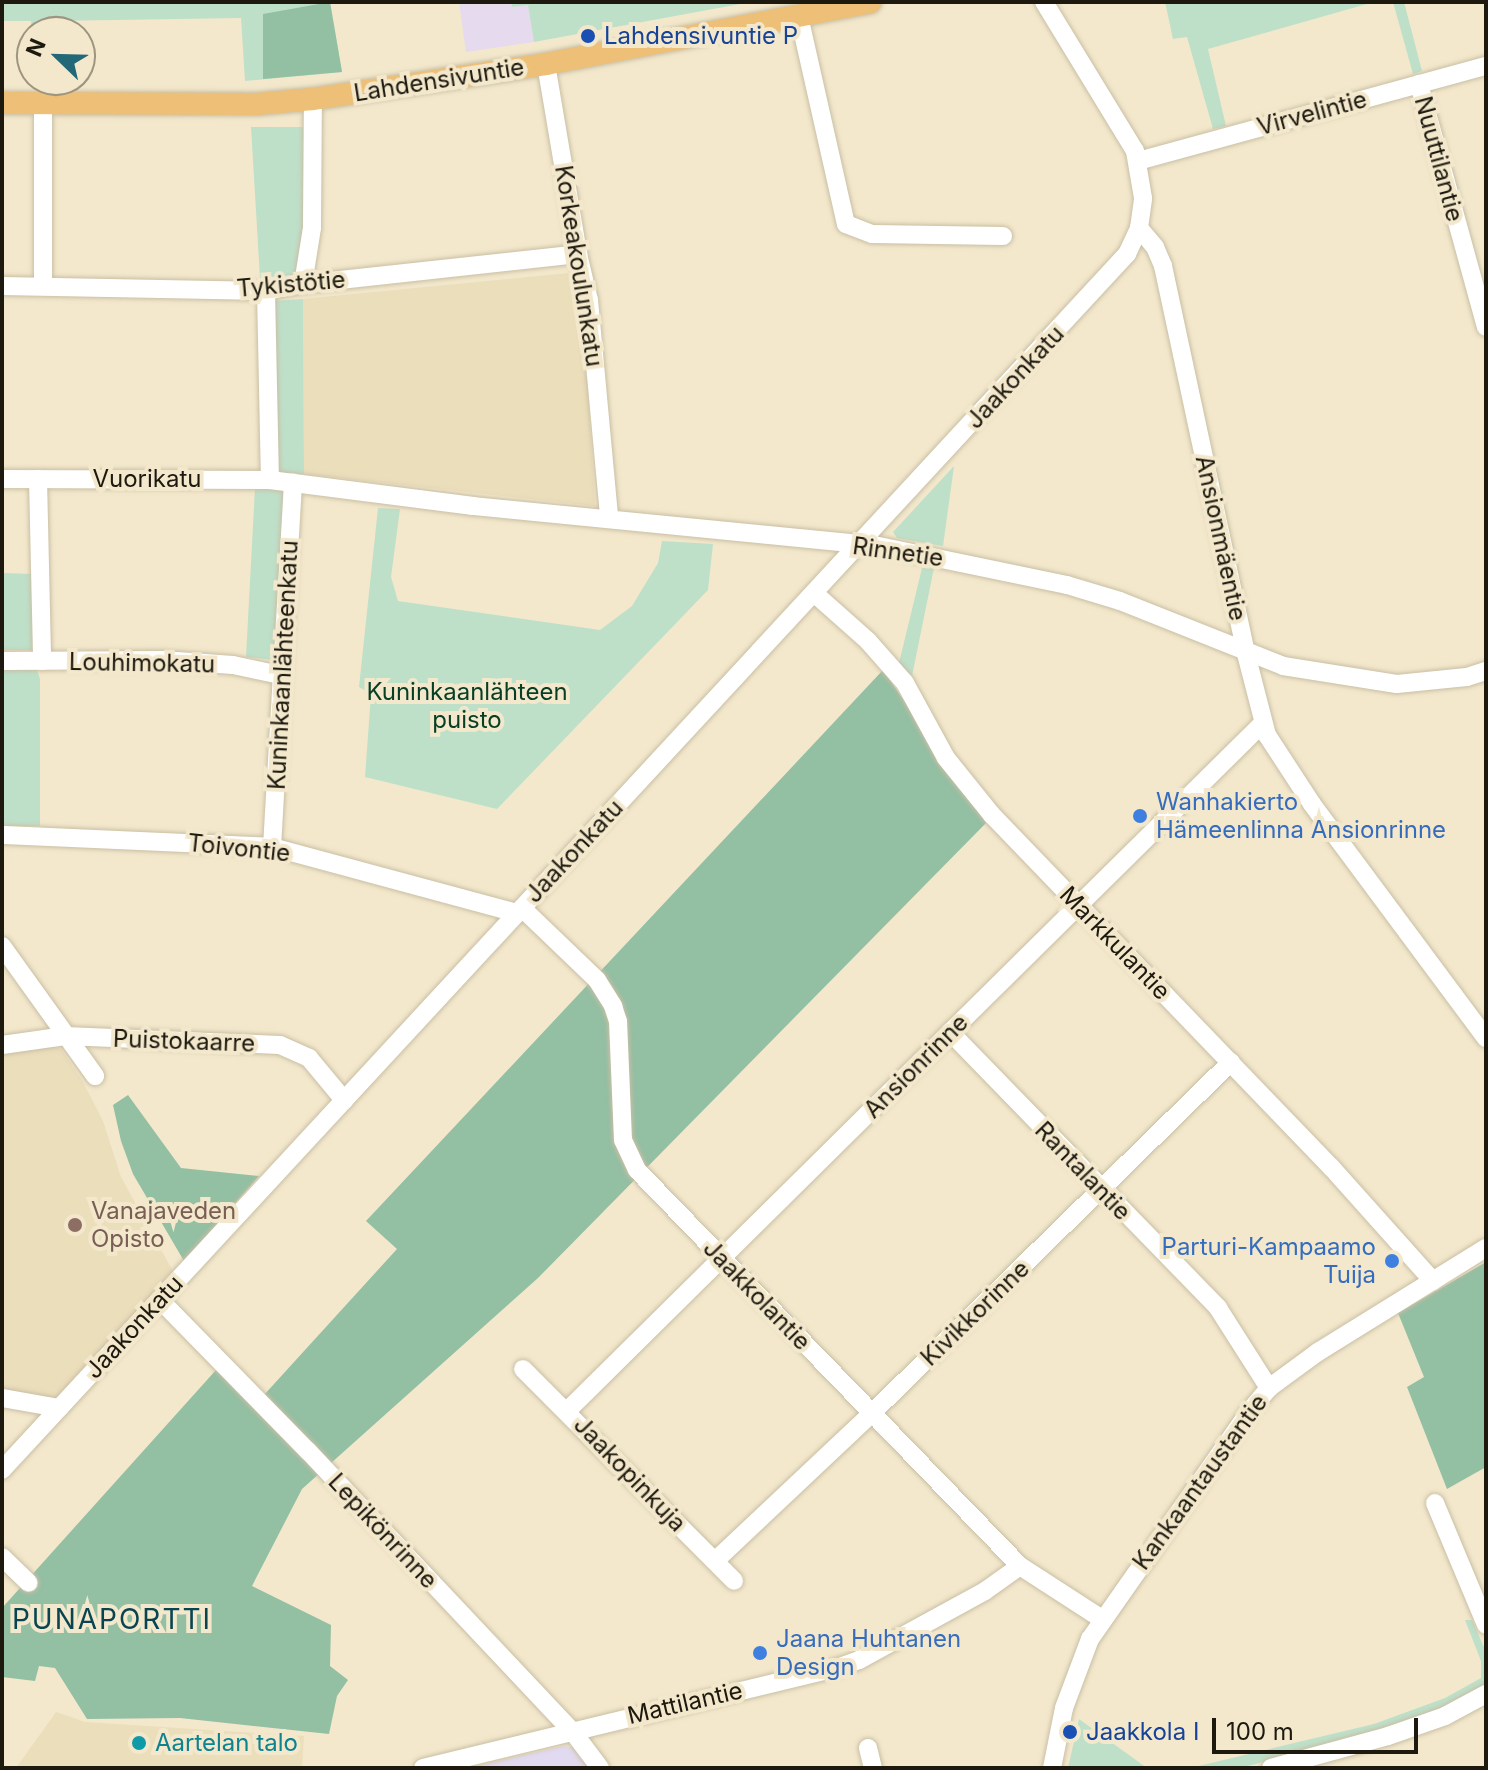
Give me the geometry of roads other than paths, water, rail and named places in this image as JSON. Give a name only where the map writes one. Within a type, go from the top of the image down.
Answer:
[{"type":"main road","name":"Lahdensivuntie","points":[[2,103],[257,104],[313,99],[546,64],[870,2]]},
{"type":"street","points":[[1044,2],[1126,133],[1138,161],[1143,198],[1139,228]]},
{"type":"street","points":[[799,16],[846,224],[872,234],[1003,236]]},
{"type":"street","name":"Korkeakoulunkatu","points":[[546,64],[578,254],[589,300],[609,517]]},
{"type":"street","name":"Virvelintie","points":[[1138,161],[1486,66]]},
{"type":"street","name":"Nuuttilantie","points":[[1419,84],[1486,327]]},
{"type":"street","points":[[303,284],[312,228],[313,99]]},
{"type":"street","points":[[43,104],[43,286]]},
{"type":"street","name":"Jaakonkatu","points":[[2,1470],[1104,281],[1127,254],[1139,228]]},
{"type":"street","name":"Ansionmäentie","points":[[1139,228],[1155,247],[1163,266],[1263,723],[1312,804],[1486,1038]]},
{"type":"street","name":"Tykistötie","points":[[2,286],[266,291],[303,284],[578,254]]},
{"type":"street","points":[[266,291],[270,480]]},
{"type":"street","name":"Vuorikatu","points":[[2,479],[270,480],[293,483]]},
{"type":"street","points":[[38,479],[42,661]]},
{"type":"street","name":"Rinnetie","points":[[293,483],[473,506],[609,517],[930,555],[1067,585],[1120,601],[1283,666],[1397,684],[1455,678],[1486,671]]},
{"type":"street","name":"Kuninkaanlähteenkatu","points":[[272,847],[293,483]]},
{"type":"street","name":"Markkulantie","points":[[814,593],[868,641],[905,683],[946,758],[992,815],[1231,1062],[1395,1236],[1433,1281]]},
{"type":"street","name":"Louhimokatu","points":[[2,661],[163,660],[233,665],[280,675]]},
{"type":"street","name":"Ansionrinne","points":[[568,1410],[1263,723]]},
{"type":"street","name":"Toivontie","points":[[2,835],[272,847],[519,911]]},
{"type":"street","name":"Jaakkolantie","points":[[519,911],[603,987],[618,1021],[623,1140],[637,1170],[1020,1566],[1102,1619]]},
{"type":"street","points":[[2,946],[95,1076]]},
{"type":"street","name":"Rantalantie","points":[[950,1032],[1100,1190],[1218,1308],[1269,1388]]},
{"type":"street","name":"Puistokaarre","points":[[2,1045],[65,1036],[280,1045],[309,1058],[344,1100]]},
{"type":"street","name":"Kivikkorinne","points":[[715,1561],[872,1413],[1231,1062]]},
{"type":"street","name":"Kankaantaustantie","points":[[1052,1768],[1064,1708],[1080,1662],[1102,1619],[1269,1388],[1318,1352],[1486,1248]]},
{"type":"street","name":"Lepikönrinne","points":[[160,1300],[308,1451],[573,1732],[600,1768]]},
{"type":"street","name":"Jaakopinkuja","points":[[523,1369],[568,1410],[734,1581]]},
{"type":"street","points":[[2,1398],[59,1408]]},
{"type":"street","points":[[1435,1503],[1486,1625]]},
{"type":"street","points":[[2,1557],[29,1583]]},
{"type":"street","name":"Mattilantie","points":[[423,1768],[859,1660],[985,1591],[1020,1566]]},
{"type":"street","points":[[1271,1768],[1388,1736],[1445,1716],[1486,1694]]},
{"type":"street","points":[[868,1748],[873,1768]]},
{"type":"place","name":"Lahdensivuntie P","points":[[588,36]]},
{"type":"place","name":"Wanhakierto Hämeenlinna Ansionrinne","points":[[1140,816]]},
{"type":"place","name":"Vanajaveden Opisto","points":[[75,1225]]},
{"type":"place","name":"Parturi-Kampaamo Tuija","points":[[1392,1261]]},
{"type":"place","name":"Jaana Huhtanen Design","points":[[760,1653]]},
{"type":"place","name":"Jaakkola I","points":[[1070,1732]]},
{"type":"place","name":"Aartelan talo","points":[[139,1743]]},
{"type":"district","name":"PUNAPORTTI","points":[[112,1619]]},
{"type":"park label","name":"Kuninkaanlähteen puisto","points":[[467,706]]}]
